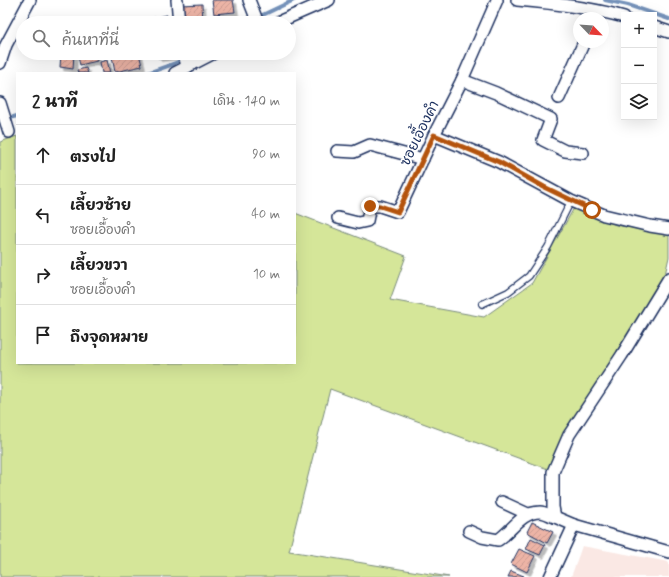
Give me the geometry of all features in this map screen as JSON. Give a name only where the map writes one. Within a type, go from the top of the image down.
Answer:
[{"type":"street","points":[[21,16],[30,0]]},
{"type":"street","points":[[177,0],[178,16]]},
{"type":"street","points":[[292,16],[329,0]]},
{"type":"street","name":"ซอยเอื้องคำ","points":[[338,218],[358,223],[367,221],[370,206],[380,206],[398,212],[462,80],[497,0]]},
{"type":"street","points":[[517,0],[567,5],[590,12]]},
{"type":"street","points":[[249,1],[255,16]]},
{"type":"street","points":[[609,15],[621,17]]},
{"type":"street","points":[[0,63],[6,45],[16,26]]},
{"type":"street","points":[[657,27],[669,32]]},
{"type":"street","points":[[559,98],[581,48]]},
{"type":"street","points":[[176,72],[186,60]]},
{"type":"street","points":[[462,80],[496,93],[551,119],[543,140],[565,151],[583,153]]},
{"type":"street","points":[[0,103],[8,129]]},
{"type":"street","points":[[434,135],[499,162],[571,201],[614,218],[669,229]]},
{"type":"street","points":[[337,151],[354,152],[370,145],[423,159]]},
{"type":"street","points":[[555,517],[553,506],[553,472],[569,435],[622,355],[669,278]]},
{"type":"street","points":[[502,502],[528,514]]},
{"type":"street","points":[[469,531],[482,537],[498,540],[505,536],[528,514],[541,512],[574,525],[669,552]]},
{"type":"street","points":[[550,577],[574,525]]},
{"type":"lane","points":[[482,304],[508,292],[529,276],[548,247],[571,201]]},
{"type":"shaded area","points":[[582,546],[669,562],[669,577],[571,577]]},
{"type":"green space","points":[[16,136],[16,364],[296,364],[296,213],[406,256],[390,300],[484,317],[532,283],[574,208],[616,225],[669,234],[669,257],[664,279],[565,432],[548,469],[330,389],[289,551],[449,577],[0,577],[0,142]]},
{"type":"building","points":[[212,0],[233,0],[235,12],[214,14]]},
{"type":"building","points":[[202,4],[203,16],[181,16],[180,5]]},
{"type":"building","points":[[60,60],[74,60],[73,69],[60,67]]},
{"type":"building","points":[[79,60],[97,60],[97,61],[80,65]]},
{"type":"building","points":[[107,60],[110,72],[102,72],[100,62]]},
{"type":"building","points":[[113,60],[141,60],[142,66],[115,72]]},
{"type":"building","points":[[86,68],[88,72],[78,72],[77,70]]},
{"type":"building","points":[[532,522],[553,532],[547,543],[527,532]]},
{"type":"building","points":[[531,538],[545,545],[540,555],[526,549]]},
{"type":"building","points":[[519,549],[535,556],[527,572],[511,564]]},
{"type":"building","points":[[511,571],[524,576],[508,577]]},
{"type":"waterway","points":[[261,16],[294,0]]},
{"type":"waterway","points":[[605,0],[628,5],[669,19]]},
{"type":"waterway","points":[[151,72],[181,60]]},
{"type":"waterway","points":[[6,119],[16,116]]},
{"type":"route","points":[[370,206],[380,206],[398,212],[434,135],[499,162],[571,201],[592,210]]}]
